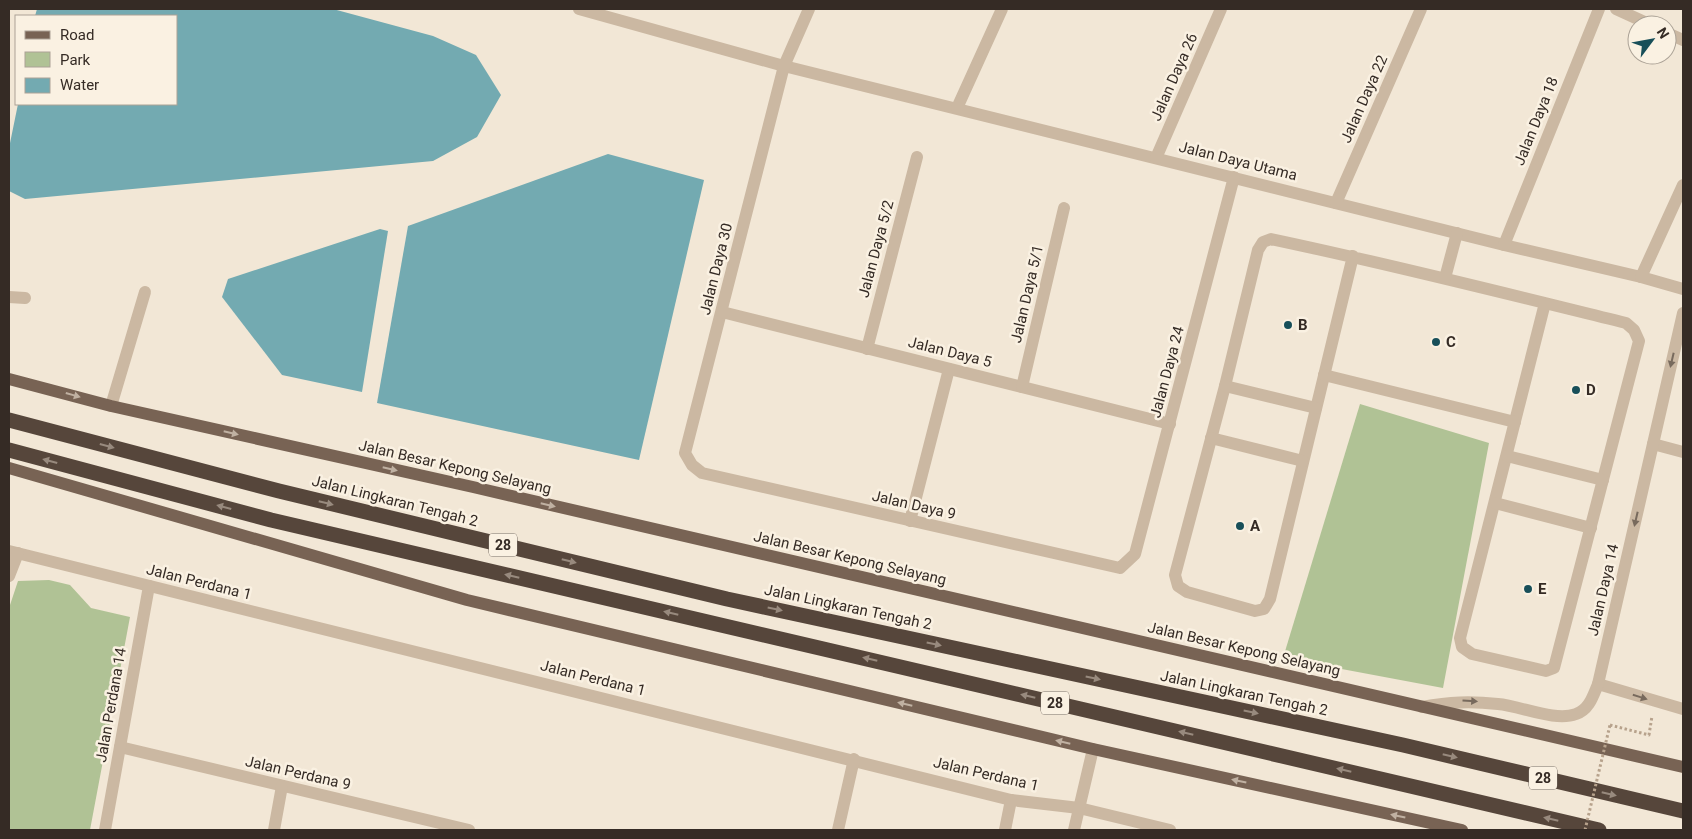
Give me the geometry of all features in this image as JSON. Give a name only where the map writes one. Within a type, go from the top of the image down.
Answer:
[{"type":"highway","name":"Jalan Lingkaran Tengah 2","points":[[9,420],[279,491],[727,599],[1403,745],[1683,811]]},
{"type":"highway","name":"28","points":[[9,450],[271,520],[1599,830]]},
{"type":"main road","name":"Jalan Besar Kepong Selayang","points":[[9,379],[111,406],[1683,767]]},
{"type":"main road","points":[[9,389],[46,388]]},
{"type":"main road","points":[[9,468],[467,600],[1093,749],[1462,830]]},
{"type":"street","name":"Jalan Daya Utama","points":[[579,9],[784,66],[1504,245],[1641,277],[1683,289]]},
{"type":"street","name":"Jalan Daya 30","points":[[702,474],[692,465],[685,453],[784,66],[810,9]]},
{"type":"street","points":[[957,108],[1002,9]]},
{"type":"street","name":"Jalan Daya 26","points":[[1156,158],[1221,9]]},
{"type":"street","name":"Jalan Daya 22","points":[[1336,203],[1421,9]]},
{"type":"street","name":"Jalan Daya 18","points":[[1504,245],[1599,9]]},
{"type":"street","points":[[1616,9],[1629,15]]},
{"type":"street","name":"Jalan Daya 5/2","points":[[867,349],[917,158]]},
{"type":"street","name":"Jalan Daya 24","points":[[1120,568],[1135,554],[1234,177]]},
{"type":"street","points":[[1641,277],[1683,185]]},
{"type":"street","name":"Jalan Daya 5/1","points":[[1022,387],[1064,208]]},
{"type":"street","points":[[1445,278],[1457,233]]},
{"type":"street","points":[[1353,256],[1270,599],[1264,609],[1254,611],[1187,592],[1178,586],[1176,576],[1258,250],[1263,242],[1271,239],[1353,256],[1445,278],[1626,323],[1634,330],[1639,341],[1554,668],[1546,671],[1472,654],[1462,647],[1460,638],[1545,303]]},
{"type":"street","points":[[111,406],[145,292]]},
{"type":"street","points":[[9,297],[25,298]]},
{"type":"street","name":"Jalan Daya 5","points":[[722,312],[1170,424]]},
{"type":"street","name":"Jalan Daya 14","points":[[1422,706],[1462,700],[1500,704],[1565,717],[1579,713],[1590,703],[1598,684],[1683,313]]},
{"type":"street","points":[[910,521],[949,369]]},
{"type":"street","points":[[1324,375],[1515,422]]},
{"type":"street","points":[[1225,386],[1316,408]]},
{"type":"street","points":[[1211,438],[1303,460]]},
{"type":"street","points":[[1653,444],[1683,452]]},
{"type":"street","points":[[1507,456],[1604,480]]},
{"type":"street","name":"Jalan Daya 9","points":[[702,474],[1120,568]]},
{"type":"street","points":[[1495,503],[1591,528]]},
{"type":"street","points":[[9,576],[13,552]]},
{"type":"street","name":"Jalan Perdana 1","points":[[13,552],[854,759],[1011,800],[1079,808],[1170,830]]},
{"type":"street","name":"Jalan Perdana 14","points":[[105,830],[149,586]]},
{"type":"street","points":[[1598,684],[1683,709]]},
{"type":"street","name":"Jalan Perdana 9","points":[[120,747],[282,786],[432,826],[469,830]]},
{"type":"street","points":[[1074,830],[1093,749]]},
{"type":"street","points":[[838,830],[854,759]]},
{"type":"street","points":[[274,830],[282,786]]},
{"type":"street","points":[[1005,830],[1011,800]]},
{"type":"path","points":[[1585,830],[1610,726],[1649,735],[1652,718]]},
{"type":"green space","points":[[1360,404],[1489,443],[1443,688],[1283,658]]},
{"type":"green space","points":[[49,580],[70,585],[91,608],[130,617],[90,830],[9,830],[9,608],[18,581]]},
{"type":"water","points":[[37,9],[333,9],[433,36],[476,55],[501,95],[477,137],[433,161],[25,199],[9,191],[9,148],[18,105],[178,105],[178,15],[35,15]]},
{"type":"water","points":[[608,154],[704,180],[639,460],[377,403],[408,226]]},
{"type":"water","points":[[380,229],[388,231],[362,392],[282,375],[222,297],[228,279]]},
{"type":"place","name":"B","points":[[1288,325]]},
{"type":"place","name":"C","points":[[1436,342]]},
{"type":"place","name":"D","points":[[1576,390]]},
{"type":"place","name":"A","points":[[1240,526]]},
{"type":"place","name":"E","points":[[1528,589]]}]
